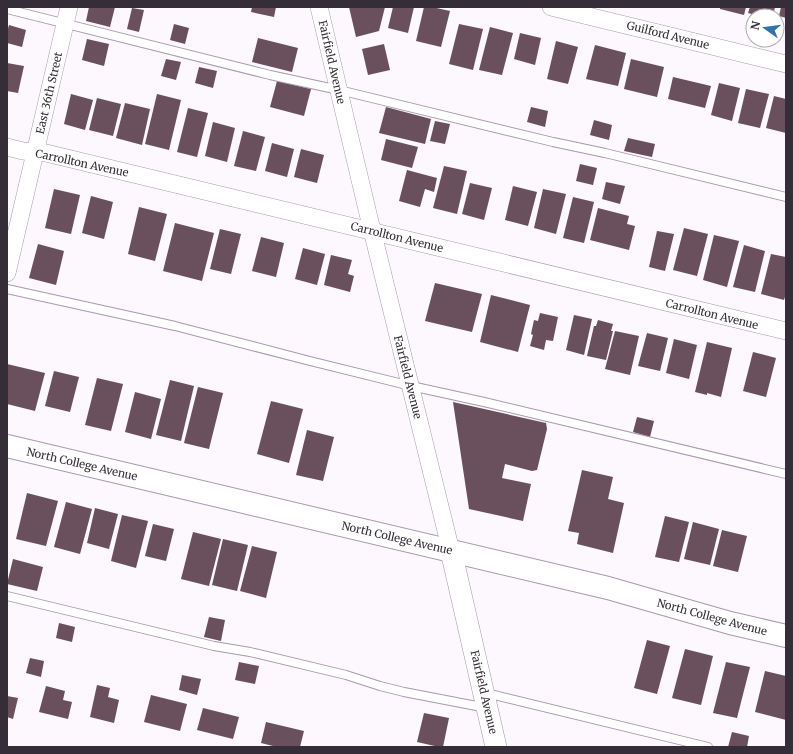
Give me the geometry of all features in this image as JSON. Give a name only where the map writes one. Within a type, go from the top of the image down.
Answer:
[{"type":"main road","name":"North College Avenue","points":[[7,446],[608,588],[786,636]]},
{"type":"street","name":"Fairfield Avenue","points":[[319,7],[451,551],[496,747]]},
{"type":"street","name":"Guilford Avenue","points":[[551,7],[786,64]]},
{"type":"street","name":"East 36th Street","points":[[7,273],[67,15]]},
{"type":"street","name":"Carrollton Avenue","points":[[7,147],[35,153],[46,153],[786,332]]},
{"type":"lane","points":[[7,9],[67,15],[270,75],[339,90],[786,197]]},
{"type":"lane","points":[[7,289],[175,326],[411,386],[786,474]]},
{"type":"lane","points":[[7,596],[214,646],[250,652],[340,674],[404,692],[486,700],[708,747]]},
{"type":"building","points":[[89,7],[115,7],[110,27],[86,21]]},
{"type":"building","points":[[252,7],[276,7],[274,17],[251,12]]},
{"type":"building","points":[[349,7],[385,7],[379,31],[356,37]]},
{"type":"building","points":[[393,7],[414,7],[408,33],[388,28]]},
{"type":"building","points":[[424,7],[432,7],[450,11],[441,47],[416,41]]},
{"type":"building","points":[[720,7],[746,7],[744,15],[720,9]]},
{"type":"building","points":[[750,7],[775,7],[775,8]]},
{"type":"building","points":[[786,7],[786,18],[785,8],[781,8]]},
{"type":"building","points":[[132,8],[144,10],[139,32],[127,29]]},
{"type":"building","points":[[174,24],[189,28],[185,44],[170,40]]},
{"type":"building","points":[[459,24],[483,29],[473,70],[449,64]]},
{"type":"building","points":[[9,25],[26,30],[22,47],[7,43],[7,32]]},
{"type":"building","points":[[490,27],[513,33],[502,75],[479,70]]},
{"type":"building","points":[[520,33],[541,38],[535,65],[514,59]]},
{"type":"building","points":[[258,38],[298,48],[292,72],[252,62]]},
{"type":"building","points":[[87,39],[109,44],[104,66],[82,60]]},
{"type":"building","points":[[556,41],[578,47],[568,84],[547,79]]},
{"type":"building","points":[[384,44],[390,70],[368,75],[362,49]]},
{"type":"building","points":[[595,45],[626,53],[618,86],[586,79]]},
{"type":"building","points":[[166,59],[181,62],[176,80],[161,76]]},
{"type":"building","points":[[631,59],[664,67],[657,97],[624,89]]},
{"type":"building","points":[[7,63],[24,66],[18,93],[7,91]]},
{"type":"building","points":[[199,67],[217,71],[213,88],[195,83]]},
{"type":"building","points":[[673,77],[711,86],[705,108],[668,99]]},
{"type":"building","points":[[277,81],[311,89],[304,116],[270,107]]},
{"type":"building","points":[[719,83],[740,88],[732,121],[711,115]]},
{"type":"building","points":[[746,89],[769,94],[760,128],[738,123]]},
{"type":"building","points":[[71,94],[93,100],[85,130],[64,124]]},
{"type":"building","points":[[157,94],[181,100],[169,150],[145,144]]},
{"type":"building","points":[[774,96],[786,99],[786,133],[766,128]]},
{"type":"building","points":[[97,98],[121,104],[113,136],[89,130]]},
{"type":"building","points":[[125,103],[150,109],[142,145],[116,138]]},
{"type":"building","points":[[386,107],[431,119],[425,144],[379,133]]},
{"type":"building","points":[[531,107],[548,111],[545,127],[527,122]]},
{"type":"building","points":[[188,108],[208,113],[197,157],[177,152]]},
{"type":"building","points":[[594,120],[612,125],[609,140],[590,135]]},
{"type":"building","points":[[435,121],[450,124],[445,144],[430,141]]},
{"type":"building","points":[[213,122],[235,128],[227,162],[205,156]]},
{"type":"building","points":[[243,131],[265,137],[256,171],[234,166]]},
{"type":"building","points":[[628,138],[655,144],[652,157],[624,151]]},
{"type":"building","points":[[386,139],[418,147],[412,168],[381,160]]},
{"type":"building","points":[[272,143],[294,149],[287,177],[265,171]]},
{"type":"building","points":[[301,149],[324,155],[317,183],[294,177]]},
{"type":"building","points":[[580,164],[597,168],[593,185],[576,181]]},
{"type":"building","points":[[444,166],[467,171],[457,214],[433,208]]},
{"type":"building","points":[[407,170],[437,178],[434,192],[425,189],[420,207],[399,201]]},
{"type":"building","points":[[606,182],[625,186],[620,204],[602,199]]},
{"type":"building","points":[[470,183],[492,188],[484,220],[462,214]]},
{"type":"building","points":[[513,186],[537,192],[528,226],[505,220]]},
{"type":"building","points":[[54,189],[80,195],[71,234],[45,228]]},
{"type":"building","points":[[543,189],[566,194],[556,234],[534,228]]},
{"type":"building","points":[[91,196],[113,202],[104,239],[82,233]]},
{"type":"building","points":[[573,197],[594,202],[584,243],[563,238]]},
{"type":"building","points":[[139,207],[167,214],[155,261],[128,254]]},
{"type":"building","points":[[598,208],[629,216],[627,224],[635,226],[629,250],[590,240]]},
{"type":"building","points":[[175,223],[214,233],[202,281],[163,271]]},
{"type":"building","points":[[684,228],[708,234],[697,276],[673,270]]},
{"type":"building","points":[[220,229],[241,234],[231,274],[210,269]]},
{"type":"building","points":[[657,231],[674,234],[665,271],[649,267]]},
{"type":"building","points":[[714,235],[739,241],[727,287],[703,280]]},
{"type":"building","points":[[261,237],[284,243],[276,277],[252,271]]},
{"type":"building","points":[[38,244],[64,251],[56,285],[29,278]]},
{"type":"building","points":[[744,245],[765,251],[755,292],[733,287]]},
{"type":"building","points":[[303,248],[325,254],[317,285],[295,279]]},
{"type":"building","points":[[771,254],[786,257],[786,294],[784,300],[761,294]]},
{"type":"building","points":[[331,255],[352,260],[348,274],[354,276],[350,292],[324,285]]},
{"type":"building","points":[[435,283],[482,294],[472,332],[425,321]]},
{"type":"building","points":[[491,295],[530,305],[518,352],[480,342]]},
{"type":"building","points":[[540,313],[558,317],[553,341],[546,340],[544,350],[530,346],[533,335],[531,334],[534,320],[538,321]]},
{"type":"building","points":[[574,315],[592,319],[584,355],[566,350]]},
{"type":"building","points":[[598,320],[613,324],[611,331],[613,331],[606,360],[587,356],[594,326],[596,326]]},
{"type":"building","points":[[615,331],[639,336],[630,375],[605,369]]},
{"type":"building","points":[[647,333],[668,338],[660,371],[638,366]]},
{"type":"building","points":[[674,339],[697,345],[689,379],[666,373]]},
{"type":"building","points":[[707,342],[732,348],[721,397],[707,393],[707,395],[695,392]]},
{"type":"building","points":[[753,352],[776,358],[766,397],[743,391]]},
{"type":"building","points":[[7,364],[45,373],[35,411],[7,404]]},
{"type":"building","points":[[54,371],[79,377],[70,412],[45,406]]},
{"type":"building","points":[[97,378],[123,384],[111,431],[85,425]]},
{"type":"building","points":[[170,380],[194,386],[181,441],[156,435]]},
{"type":"building","points":[[198,387],[223,393],[209,449],[184,443]]},
{"type":"building","points":[[135,392],[161,399],[151,439],[125,432]]},
{"type":"building","points":[[271,401],[303,409],[289,463],[257,454]]},
{"type":"building","points":[[453,402],[546,423],[547,429],[537,470],[532,471],[505,464],[502,478],[531,484],[523,521],[469,509]]},
{"type":"building","points":[[637,417],[654,421],[650,437],[633,432]]},
{"type":"building","points":[[307,430],[334,437],[323,481],[296,475]]},
{"type":"building","points":[[582,470],[613,477],[608,499],[624,503],[613,553],[577,544],[579,533],[568,531]]},
{"type":"building","points":[[27,493],[58,501],[46,546],[16,539]]},
{"type":"building","points":[[66,502],[92,509],[80,554],[54,547]]},
{"type":"building","points":[[95,508],[118,514],[109,549],[87,543]]},
{"type":"building","points":[[122,515],[148,521],[136,568],[111,561]]},
{"type":"building","points":[[665,516],[689,522],[679,562],[655,557]]},
{"type":"building","points":[[693,522],[719,529],[710,565],[684,559]]},
{"type":"building","points":[[153,524],[174,529],[166,561],[145,556]]},
{"type":"building","points":[[722,530],[747,536],[738,572],[713,566]]},
{"type":"building","points":[[193,532],[221,539],[209,586],[181,579]]},
{"type":"building","points":[[223,539],[248,545],[237,591],[212,585]]},
{"type":"building","points":[[252,546],[277,552],[266,598],[240,591]]},
{"type":"building","points":[[13,559],[43,567],[37,591],[7,584]]},
{"type":"building","points":[[209,617],[225,620],[221,641],[204,637]]},
{"type":"building","points":[[59,623],[75,627],[72,642],[56,638]]},
{"type":"building","points":[[647,640],[670,646],[657,694],[634,688]]},
{"type":"building","points":[[685,649],[713,656],[701,705],[672,698]]},
{"type":"building","points":[[30,658],[44,661],[41,677],[26,673]]},
{"type":"building","points":[[239,662],[259,666],[255,684],[235,680]]},
{"type":"building","points":[[726,662],[750,667],[737,718],[713,713]]},
{"type":"building","points":[[765,671],[786,676],[786,720],[755,712]]},
{"type":"building","points":[[182,675],[201,679],[197,695],[179,690]]},
{"type":"building","points":[[97,685],[110,688],[108,697],[119,700],[114,723],[90,717]]},
{"type":"building","points":[[46,686],[65,691],[63,700],[72,702],[68,719],[39,712]]},
{"type":"building","points":[[151,695],[187,704],[180,731],[144,722]]},
{"type":"building","points":[[7,696],[18,698],[13,719],[7,717]]},
{"type":"building","points":[[203,708],[239,717],[233,739],[197,730]]},
{"type":"building","points":[[424,713],[449,718],[443,747],[417,742]]},
{"type":"building","points":[[266,722],[304,731],[300,747],[277,747],[261,743]]},
{"type":"building","points":[[732,732],[749,736],[747,747],[728,747]]}]
